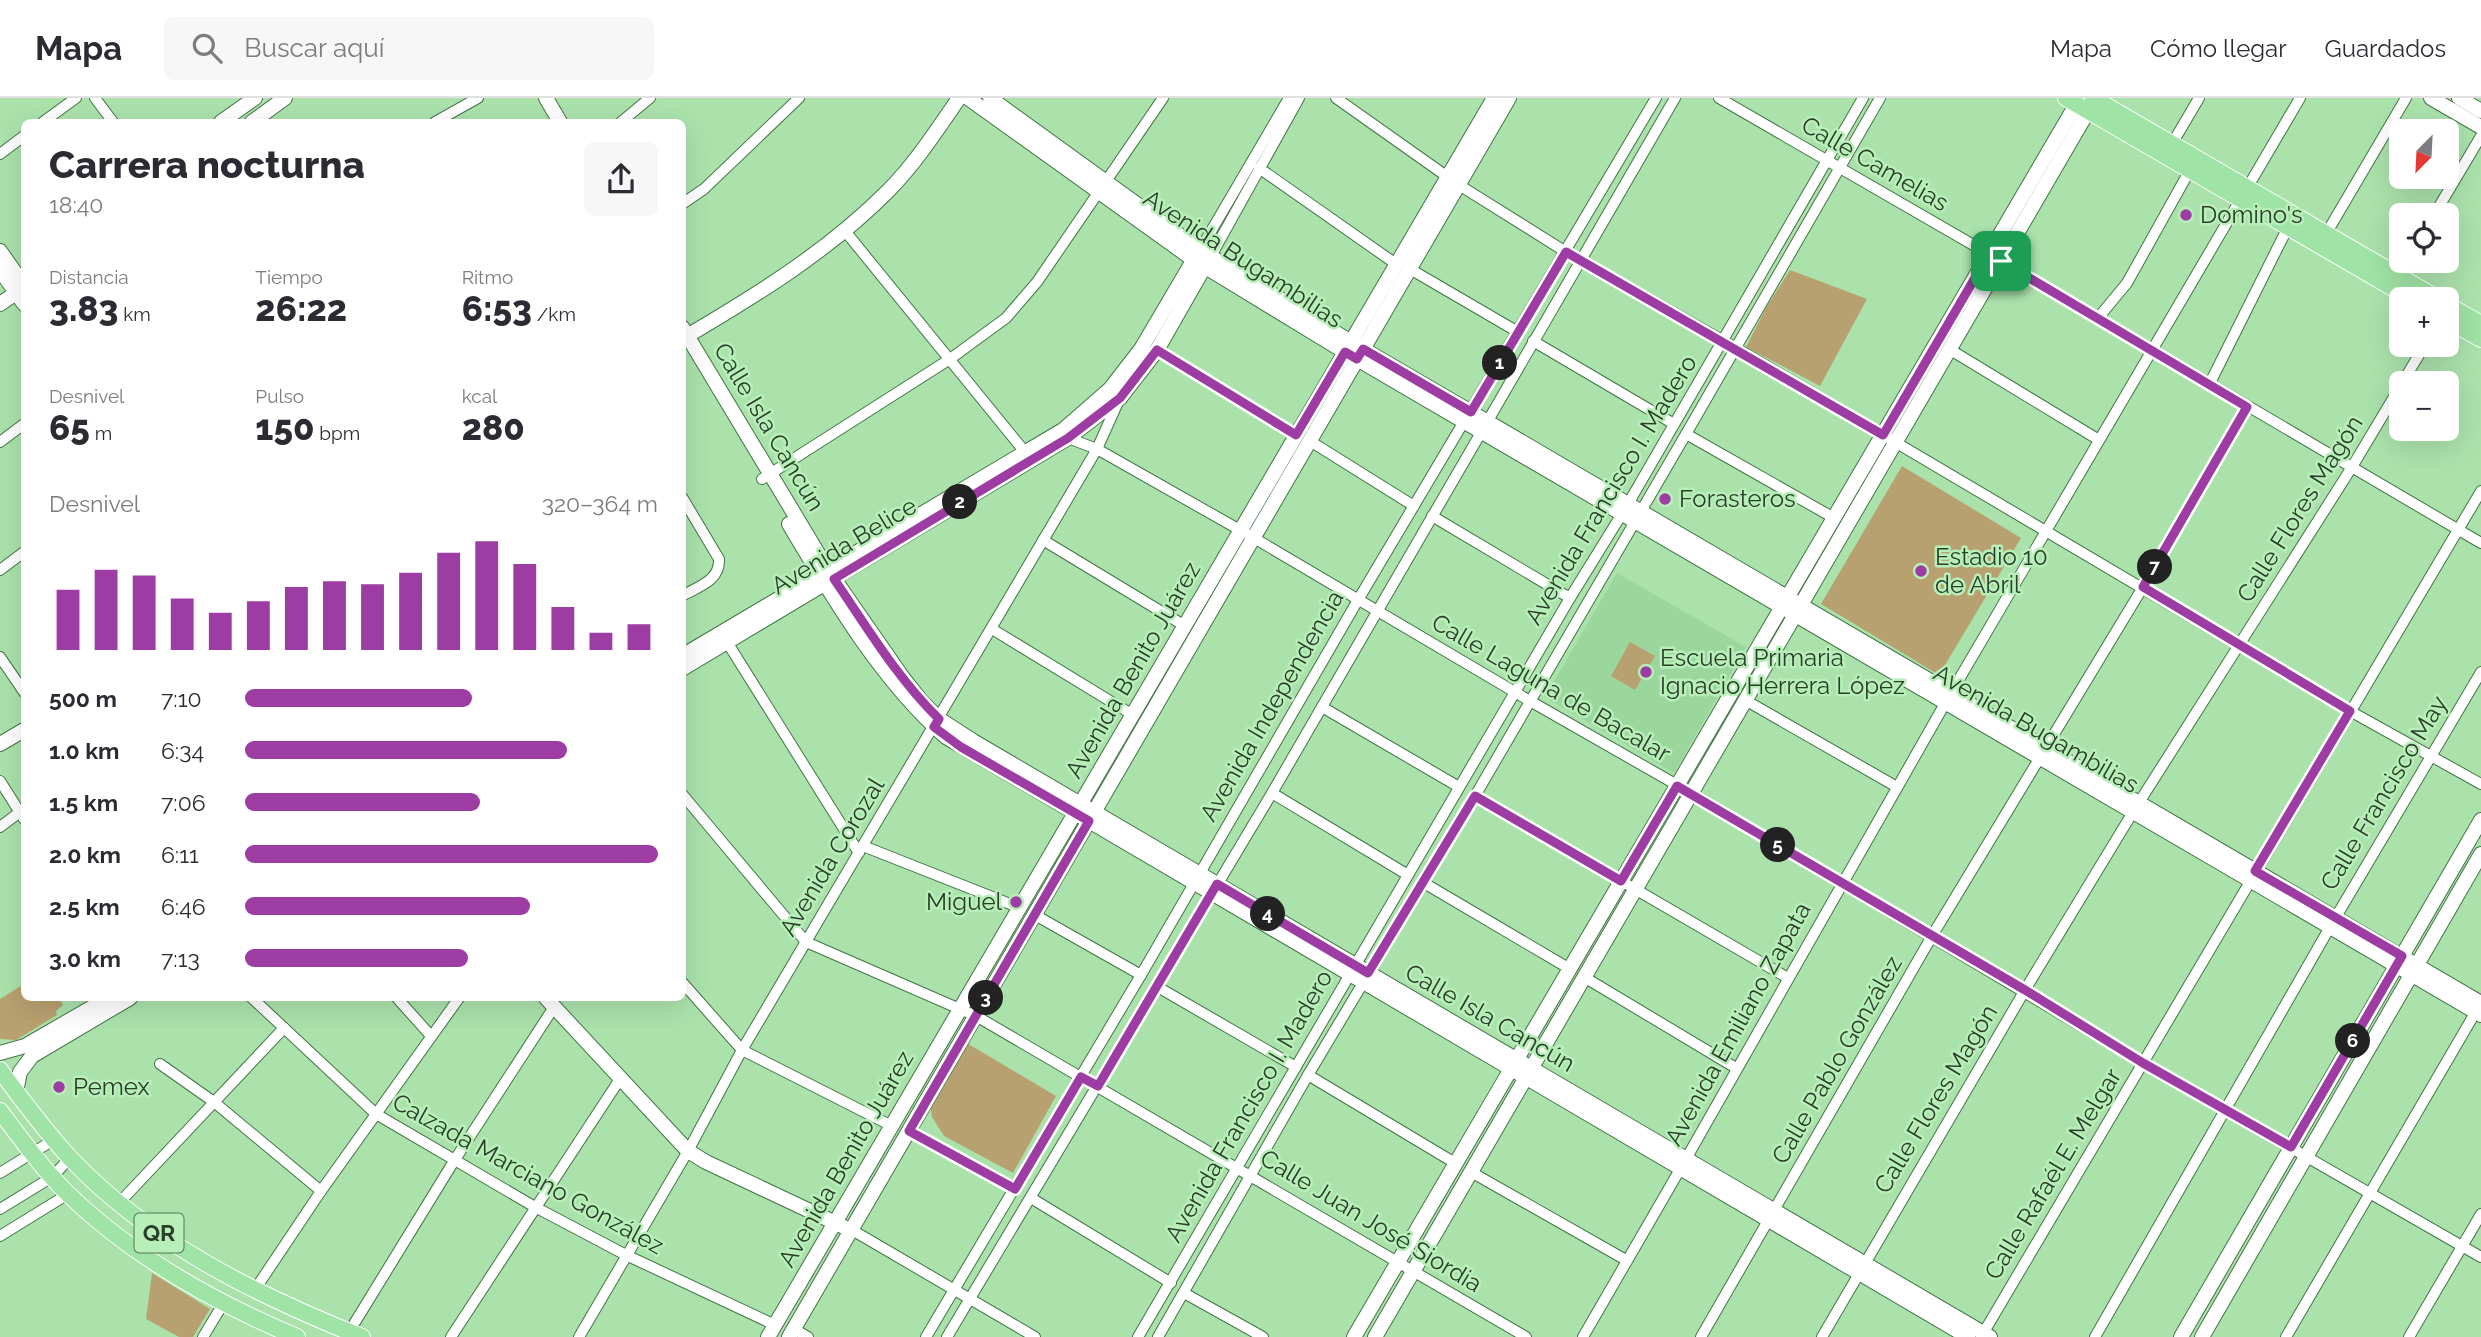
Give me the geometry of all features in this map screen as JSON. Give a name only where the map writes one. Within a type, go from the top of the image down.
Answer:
[{"type":"main road","points":[[258,119],[285,98]]},
{"type":"main road","points":[[536,98],[548,119]]},
{"type":"main road","points":[[546,98],[558,119]]},
{"type":"main road","points":[[686,336],[810,259],[845,230],[889,191],[929,143],[959,98]]},
{"type":"main road","name":"Avenida Bugambilias","points":[[968,98],[1104,187]]},
{"type":"main road","name":"Avenida Bugambilias","points":[[990,98],[1104,187],[1202,258],[1483,426],[2480,1007]]},
{"type":"main road","name":"Avenida Benito Juárez","points":[[1453,181],[1494,98]]},
{"type":"main road","name":"Avenida Benito Juárez","points":[[792,1333],[1092,817],[1247,534],[1453,181],[1509,98]]},
{"type":"main road","points":[[2431,98],[2481,127]]},
{"type":"main road","points":[[2459,98],[2481,111]]},
{"type":"main road","points":[[2085,101],[2172,144],[2288,227],[2405,287]]},
{"type":"main road","points":[[2085,101],[2190,170],[2326,234],[2400,287]]},
{"type":"main road","points":[[1375,1337],[1798,610],[1889,439],[2085,101]]},
{"type":"main road","points":[[225,119],[249,102]]},
{"type":"main road","points":[[0,251],[9,274],[21,291]]},
{"type":"main road","points":[[1354,1337],[1833,518],[1949,349],[1995,257]]},
{"type":"main road","name":"Avenida Belice","points":[[1027,455],[1068,438],[1120,398],[1157,350],[1202,258]]},
{"type":"main road","name":"Avenida Belice","points":[[686,667],[1027,455],[1063,429],[1110,389],[1141,349],[1202,258]]},
{"type":"main road","points":[[0,304],[21,293]]},
{"type":"main road","points":[[2459,312],[2479,319]]},
{"type":"main road","points":[[2459,319],[2481,339]]},
{"type":"main road","name":"Calle Isla Cancún","points":[[686,340],[880,664],[915,710],[1092,817],[1772,1216],[1985,1336]]},
{"type":"main road","name":"Avenida Benito Juárez","points":[[772,1331],[1185,626],[1247,534]]},
{"type":"main road","name":"Avenida Belice","points":[[686,654],[827,577]]},
{"type":"main road","points":[[0,744],[21,732]]},
{"type":"main road","points":[[2181,1337],[2481,820]]},
{"type":"main road","points":[[2202,1337],[2481,855]]},
{"type":"main road","points":[[0,1053],[25,1046],[103,1001]]},
{"type":"main road","points":[[16,1092],[20,1072],[32,1056],[125,1001]]},
{"type":"main road","points":[[550,1002],[688,1151],[852,1230]]},
{"type":"main road","name":"QR","points":[[0,1070],[70,1158],[162,1236],[208,1267],[254,1291],[356,1334]]},
{"type":"main road","name":"QR","points":[[0,1111],[52,1177],[106,1227],[155,1263],[223,1304],[297,1337]]},
{"type":"main road","name":"Calle Isla Cancún","points":[[1861,1268],[1968,1337]]},
{"type":"street","points":[[47,119],[76,98]]},
{"type":"street","points":[[95,98],[111,119]]},
{"type":"street","points":[[440,119],[478,98]]},
{"type":"street","points":[[625,119],[650,98]]},
{"type":"street","points":[[686,201],[704,189],[799,98]]},
{"type":"street","points":[[766,477],[950,359],[1006,318],[1022,302],[1163,98]]},
{"type":"street","name":"Avenida Belice","points":[[1202,258],[1289,98]]},
{"type":"street","name":"Avenida Belice","points":[[1202,258],[1299,98]]},
{"type":"street","points":[[1336,98],[1453,181],[1579,260],[1736,348],[2350,711],[2481,784]]},
{"type":"street","name":"Avenida Independencia","points":[[926,1337],[1656,98]]},
{"type":"street","name":"Avenida Independencia","points":[[947,1337],[1272,793],[1675,98]]},
{"type":"street","name":"Calle Camelias","points":[[1719,98],[2481,542]]},
{"type":"street","name":"Avenida Francisco I. Madero","points":[[1158,1337],[1308,1075],[1530,701],[1631,512],[1674,424],[1863,98]]},
{"type":"street","name":"Avenida Francisco I. Madero","points":[[1138,1337],[1570,598],[1686,434],[1880,98]]},
{"type":"street","points":[[2172,144],[2199,98]]},
{"type":"street","name":"Avenida Emiliano Zapata","points":[[1583,1337],[1948,698],[2300,98]]},
{"type":"street","points":[[2326,234],[2406,98]]},
{"type":"street","points":[[249,102],[253,119]]},
{"type":"street","points":[[2441,203],[2481,136]]},
{"type":"street","points":[[0,154],[21,138]]},
{"type":"street","points":[[1259,168],[1403,267],[1518,332]]},
{"type":"street","points":[[2098,318],[2127,283],[2190,170]]},
{"type":"street","points":[[2209,384],[2288,227]]},
{"type":"street","points":[[845,230],[1027,455]]},
{"type":"street","points":[[2395,282],[2401,273]]},
{"type":"street","points":[[1533,341],[1674,424]]},
{"type":"street","points":[[1949,349],[2099,440]]},
{"type":"street","points":[[1157,350],[1414,506]]},
{"type":"street","name":"Avenida Corozal","points":[[579,1337],[688,1151],[742,1050],[1097,449],[1120,398]]},
{"type":"street","name":"Calle Flores Magón","points":[[1822,1337],[2025,990],[2136,807],[2389,406]]},
{"type":"street","name":"Calle Pablo González","points":[[1700,1337],[1932,936],[2143,587],[2247,407]]},
{"type":"street","points":[[0,442],[21,426]]},
{"type":"street","points":[[1686,434],[1833,518]]},
{"type":"street","name":"Calle Laguna de Bacalar","points":[[1068,438],[1097,449],[1247,534],[2025,990],[2143,1063],[2481,1256]]},
{"type":"street","name":"Calle Rafaél E. Melgar","points":[[1985,1336],[2252,875],[2481,491]]},
{"type":"street","points":[[686,504],[719,559],[719,569],[715,578],[686,594]]},
{"type":"street","points":[[1432,516],[1570,598]]},
{"type":"street","points":[[1043,540],[1185,626]]},
{"type":"street","points":[[0,570],[21,554]]},
{"type":"street","points":[[992,629],[1133,715]]},
{"type":"street","points":[[727,642],[861,850],[1020,908]]},
{"type":"street","points":[[0,657],[21,688]]},
{"type":"street","name":"Calle Francisco May","points":[[2095,1337],[2332,922],[2481,672]]},
{"type":"street","points":[[1745,700],[1897,787]]},
{"type":"street","points":[[1322,707],[1459,788]]},
{"type":"street","points":[[0,780],[21,814]]},
{"type":"street","points":[[1272,793],[1408,875]]},
{"type":"street","points":[[1475,796],[1788,978]]},
{"type":"street","name":"Calle Juan José Siordia","points":[[686,799],[806,942],[976,1016],[1526,1337]]},
{"type":"street","points":[[0,827],[21,816]]},
{"type":"street","points":[[1424,883],[1570,969]]},
{"type":"street","points":[[1035,915],[1141,975]]},
{"type":"street","points":[[1584,978],[1737,1068]]},
{"type":"street","points":[[1156,986],[1296,1067]]},
{"type":"street","points":[[686,987],[742,1050],[892,1126]]},
{"type":"street","name":"Calzada Marciano González","points":[[256,1001],[376,1114],[535,1207],[772,1331]]},
{"type":"street","points":[[400,1001],[431,1036]]},
{"type":"street","points":[[254,1291],[321,1191],[457,1001]]},
{"type":"street","points":[[356,1334],[454,1161],[550,1002]]},
{"type":"street","points":[[2286,1337],[2480,1007]]},
{"type":"street","points":[[120,1202],[284,1028]]},
{"type":"street","points":[[160,1064],[214,1102],[321,1191]]},
{"type":"street","points":[[1308,1075],[1455,1163]]},
{"type":"street","points":[[451,1337],[620,1079]]},
{"type":"street","points":[[909,1131],[1015,1189]]},
{"type":"street","points":[[0,1173],[55,1139]]},
{"type":"street","points":[[0,1209],[52,1177],[70,1158]]},
{"type":"street","points":[[1471,1172],[1626,1260]]},
{"type":"street","points":[[0,1236],[68,1194]]},
{"type":"street","points":[[1031,1198],[1171,1283]]},
{"type":"street","points":[[2409,1337],[2481,1214]]},
{"type":"street","points":[[852,1230],[1035,1337]]},
{"type":"street","points":[[1184,1293],[1264,1337]]},
{"type":"street","points":[[203,1337],[223,1304]]},
{"type":"street","points":[[792,1333],[808,1337]]},
{"type":"shaded area","points":[[1790,270],[1867,299],[1820,386],[1746,347]]},
{"type":"shaded area","name":"Estadio 10 de Abril","points":[[1902,466],[2021,538],[1939,675],[1821,604]]},
{"type":"shaded area","name":"Escuela Primaria Ignacio Herrera López","points":[[1617,573],[1746,647],[1674,773],[1545,697]]},
{"type":"shaded area","points":[[1630,642],[1655,656],[1635,690],[1611,676]]},
{"type":"shaded area","points":[[21,986],[21,1001],[61,1001],[63,1005],[56,1011],[57,1015],[16,1040],[0,1039],[0,999]]},
{"type":"shaded area","points":[[960,1039],[1056,1096],[1013,1173],[944,1136],[932,1117],[929,1093]]},
{"type":"shaded area","points":[[152,1273],[210,1309],[193,1337],[179,1337],[146,1319]]},
{"type":"place","name":"Domino's","points":[[2186,215]]},
{"type":"place","name":"Forasteros","points":[[1665,499]]},
{"type":"place","name":"Estadio 10 de Abril","points":[[1921,571]]},
{"type":"place","name":"Escuela Primaria Ignacio Herrera López","points":[[1646,672]]},
{"type":"place","name":"Miguel","points":[[1016,902]]},
{"type":"place","name":"Pemex","points":[[59,1087]]},
{"type":"route","points":[[1566,252],[1883,435],[1989,254],[2001,261],[2247,407],[2143,587],[2350,711],[2255,871],[2402,956],[2291,1147],[2143,1063],[2025,990],[1677,786],[1621,881],[1475,796],[1368,973],[1217,884],[1098,1086],[1081,1077],[1015,1189],[909,1131],[1089,821],[961,747],[934,727],[939,719],[903,678],[834,579],[1068,438],[1120,398],[1157,350],[1296,435],[1345,352],[1357,359],[1363,349],[1471,412],[1566,252]]}]
